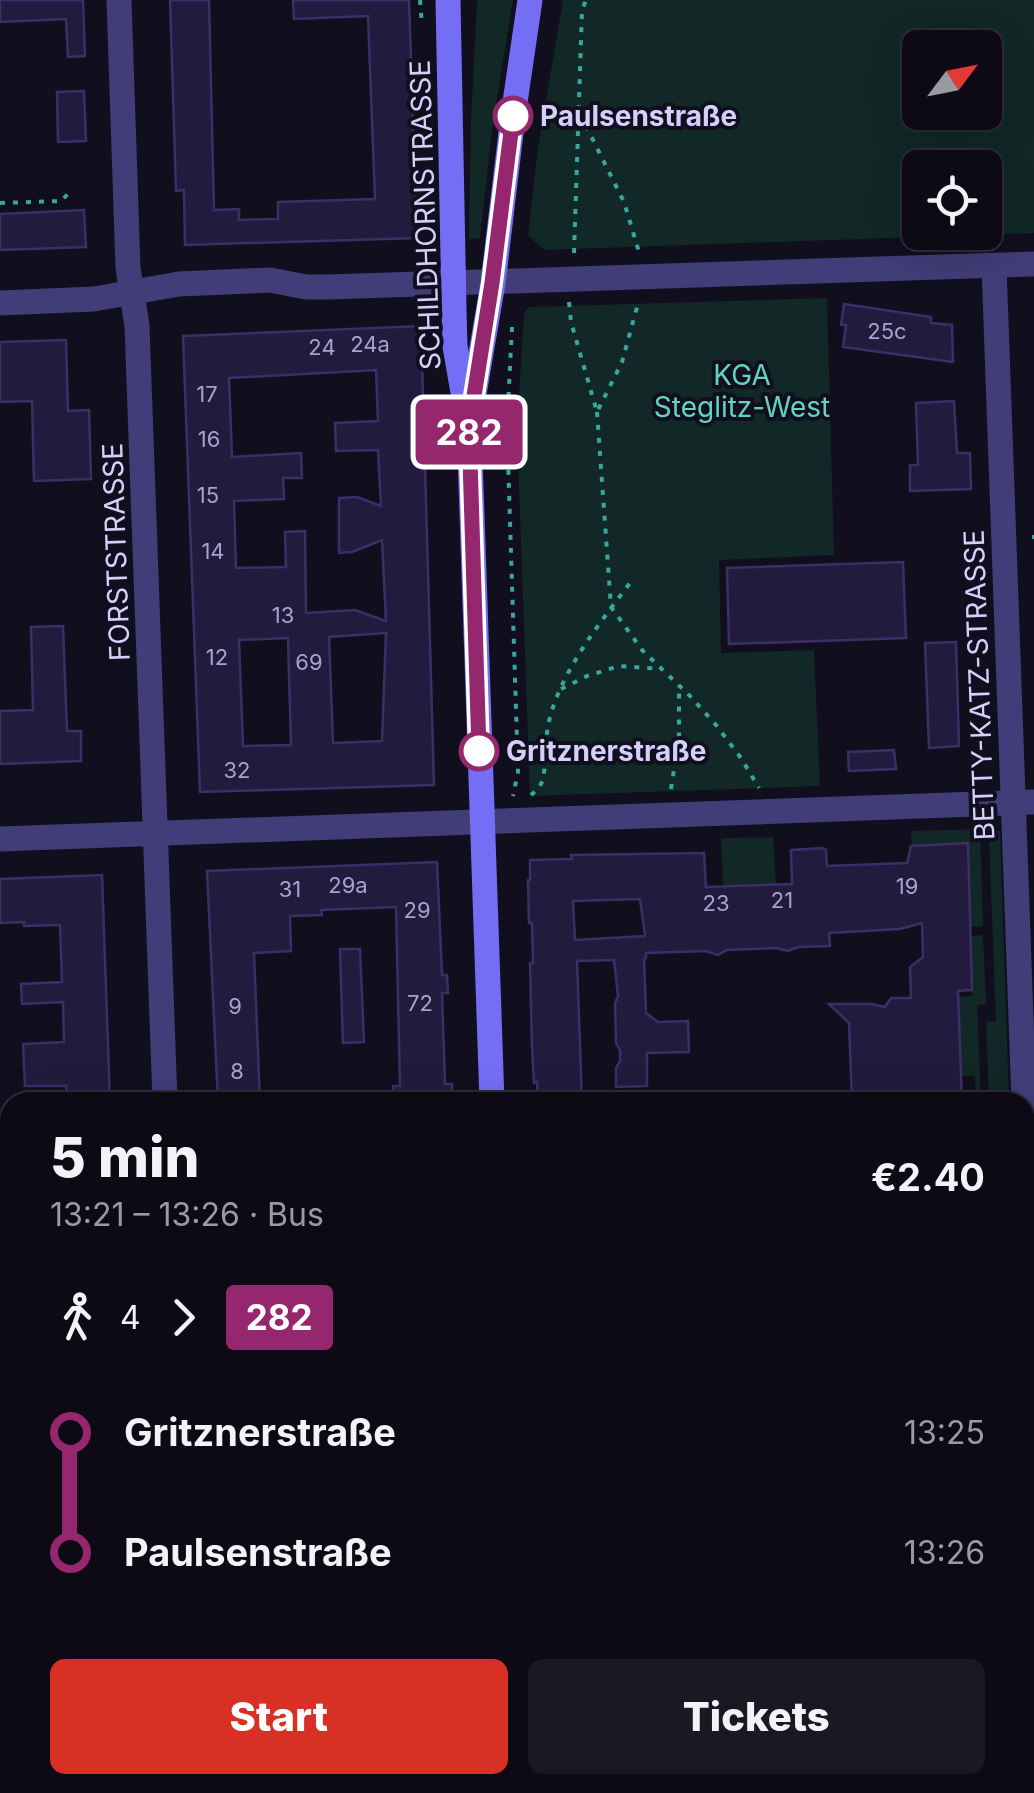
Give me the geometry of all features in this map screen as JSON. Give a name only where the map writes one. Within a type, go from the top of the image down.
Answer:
[{"type":"main road","name":"SCHILDHORNSTRASSE","points":[[448,0],[455,346],[469,427],[492,1092]]},
{"type":"main road","name":"SCHILDHORNSTRASSE","points":[[469,427],[530,0]]},
{"type":"street","name":"FORSTSTRASSE","points":[[120,0],[128,268],[137,326],[165,1092]]},
{"type":"street","points":[[0,303],[94,299],[179,284],[270,280],[306,288],[1034,264]]},
{"type":"street","name":"BETTY-KATZ-STRASSE","points":[[994,266],[1024,802],[1024,1092]]},
{"type":"street","points":[[0,838],[1024,802]]},
{"type":"path","points":[[574,253],[582,10],[586,0]]},
{"type":"path","points":[[580,113],[624,202],[639,252]]},
{"type":"path","points":[[0,203],[61,201],[71,191]]},
{"type":"path","points":[[596,412],[622,362],[639,299]]},
{"type":"path","points":[[569,302],[596,412],[611,606],[642,650],[729,742],[761,792]]},
{"type":"path","points":[[512,317],[507,427],[518,772],[512,802]]},
{"type":"path","points":[[524,801],[543,780],[549,722],[561,689],[611,606],[630,583]]},
{"type":"path","points":[[561,689],[618,666],[661,669]]},
{"type":"path","points":[[670,795],[678,753],[679,685]]},
{"type":"green space","points":[[477,0],[513,0],[480,238],[469,239],[471,121]]},
{"type":"green space","points":[[563,0],[1034,0],[1034,233],[1002,234],[1002,150],[902,150],[902,238],[544,250],[528,235],[538,147]]},
{"type":"green space","name":"KGA Steglitz-West","points":[[827,298],[834,555],[719,560],[721,653],[814,650],[820,786],[530,796],[517,428],[524,313],[529,307]]},
{"type":"green space","points":[[980,829],[983,926],[970,927],[912,846],[911,831]]},
{"type":"green space","points":[[993,829],[1000,831],[1009,1092],[989,1092],[986,1022],[996,1021],[989,838]]},
{"type":"green space","points":[[773,837],[776,885],[723,887],[721,838]]},
{"type":"green space","points":[[983,935],[986,1004],[977,1005],[981,1092],[976,1092],[975,1076],[961,1076],[957,997],[972,996],[970,936]]},
{"type":"building","points":[[0,0],[83,0],[85,56],[68,57],[66,19],[0,22]]},
{"type":"building","points":[[170,0],[209,0],[214,210],[239,209],[239,220],[278,219],[278,202],[375,199],[368,16],[294,19],[293,0],[409,0],[417,238],[185,245],[184,190],[176,191]]},
{"type":"building","points":[[84,91],[86,141],[58,142],[57,92]]},
{"type":"building","points":[[84,210],[86,247],[0,250],[0,214]]},
{"type":"building","points":[[844,304],[931,317],[931,323],[952,325],[953,362],[843,347]]},
{"type":"building","points":[[421,326],[434,785],[200,792],[183,336]],"holes":[[[376,370],[378,421],[335,423],[336,451],[378,450],[381,506],[357,497],[339,498],[339,553],[382,540],[386,621],[355,610],[306,613],[305,531],[285,532],[286,567],[236,568],[234,501],[284,499],[283,478],[302,478],[301,453],[232,457],[229,378]],[[386,633],[382,741],[333,743],[329,637]],[[288,638],[291,745],[243,746],[239,640]]]},
{"type":"building","points":[[66,340],[68,411],[89,410],[91,479],[34,481],[32,401],[0,402],[0,342]]},
{"type":"building","points":[[954,401],[957,453],[970,453],[971,489],[910,491],[910,465],[918,465],[916,403]]},
{"type":"building","points":[[903,562],[906,638],[729,644],[727,568]]},
{"type":"building","points":[[63,626],[67,731],[81,731],[81,761],[0,764],[0,711],[33,710],[31,627]]},
{"type":"building","points":[[956,642],[959,746],[929,748],[925,643]]},
{"type":"building","points":[[894,750],[896,769],[849,771],[848,752]]},
{"type":"building","points":[[968,843],[972,990],[958,991],[962,1092],[852,1092],[849,1023],[829,1004],[885,1007],[891,998],[911,998],[910,967],[923,957],[922,923],[900,929],[829,933],[830,946],[788,951],[776,948],[727,950],[718,955],[706,951],[646,953],[646,1013],[658,1022],[688,1021],[689,1052],[647,1053],[647,1086],[616,1087],[620,1050],[616,1043],[618,996],[614,960],[577,961],[582,1092],[538,1092],[532,1047],[530,860],[572,859],[571,855],[704,853],[706,887],[792,884],[791,850],[823,848],[827,866],[907,863],[911,846]],"holes":[[[640,899],[645,936],[575,940],[573,901]]]},
{"type":"building","points":[[437,862],[442,975],[447,975],[448,993],[442,993],[445,1084],[452,1084],[452,1092],[393,1092],[393,1086],[400,1086],[396,907],[321,910],[322,915],[290,916],[291,951],[254,953],[260,1092],[218,1092],[207,871]]},
{"type":"building","points":[[102,875],[110,1092],[66,1092],[66,1086],[25,1086],[23,1044],[64,1042],[63,1002],[22,1004],[21,984],[62,982],[60,925],[0,923],[0,879]]},
{"type":"building","points":[[340,949],[360,949],[364,1042],[343,1043]]},
{"type":"bus line","name":"282","points":[[479,751],[469,427],[513,116]]},
{"type":"place","name":"Paulsenstraße","points":[[513,116]]},
{"type":"place","name":"Gritznerstraße","points":[[479,751]]}]
